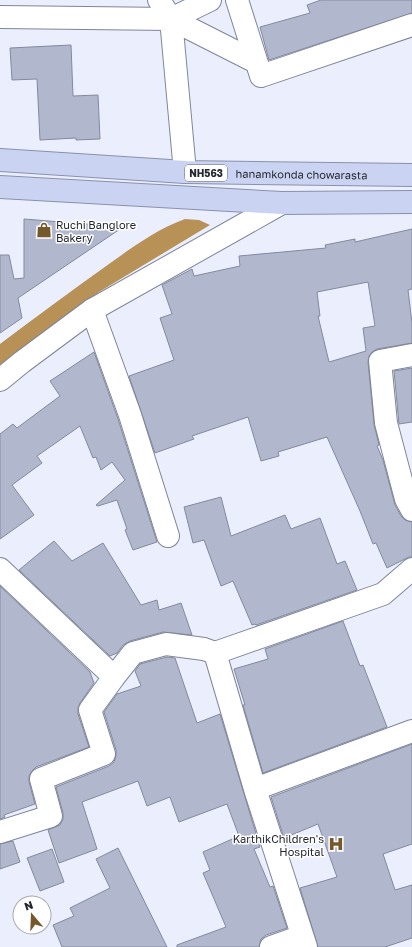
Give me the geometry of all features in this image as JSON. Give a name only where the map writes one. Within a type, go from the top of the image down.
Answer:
[{"type":"highway","name":"hanamkonda chowarasta","points":[[0,160],[184,172],[412,175]]},
{"type":"highway","name":"NH563","points":[[0,187],[282,203],[412,202]]},
{"type":"street","points":[[160,0],[171,19],[184,172]]},
{"type":"street","points":[[0,18],[171,19],[210,0]]},
{"type":"street","points":[[237,0],[261,76],[412,25]]},
{"type":"street","points":[[171,19],[256,62]]},
{"type":"street","points":[[0,380],[92,310],[282,203]]},
{"type":"street","points":[[92,310],[130,415],[168,536]]},
{"type":"street","points":[[412,354],[380,361],[386,423],[406,500],[412,510]]},
{"type":"street","points":[[0,832],[51,816],[41,779],[104,754],[90,710],[133,653],[166,644],[204,649],[215,653],[383,594],[412,569]]},
{"type":"street","points":[[0,570],[114,677]]},
{"type":"street","points":[[215,653],[255,789],[304,941],[271,947]]},
{"type":"street","points":[[255,789],[412,731]]},
{"type":"shaded area","points":[[185,219],[199,220],[210,225],[99,292],[0,366],[0,344],[136,245],[155,233]]},
{"type":"building","points":[[321,0],[412,0],[412,13],[269,60],[260,27],[310,13],[307,5]]},
{"type":"building","points":[[71,45],[73,96],[98,95],[100,139],[76,140],[76,138],[40,140],[37,79],[12,80],[10,48]]},
{"type":"building","points":[[24,219],[123,227],[18,298],[22,318],[0,333],[0,255],[9,255],[14,279],[24,278]]},
{"type":"building","points":[[412,229],[412,289],[408,290],[412,323],[412,343],[377,349],[369,356],[368,362],[374,424],[379,445],[377,446],[383,460],[395,505],[405,520],[412,522],[412,557],[409,557],[387,568],[376,543],[373,544],[327,437],[278,452],[279,456],[261,461],[248,417],[192,436],[194,439],[155,453],[129,376],[174,360],[160,318],[172,314],[162,285],[192,269],[194,276],[240,266],[239,256],[326,248],[325,245],[355,239],[355,242]],"holes":[[[368,282],[375,326],[363,328],[366,351],[329,362],[318,316],[320,316],[317,292]]]},
{"type":"building","points":[[94,352],[118,419],[157,542],[133,550],[125,530],[127,529],[117,500],[98,506],[96,505],[125,480],[112,462],[101,470],[96,457],[93,458],[80,426],[37,456],[42,463],[12,485],[34,515],[0,539],[0,434],[13,424],[17,428],[60,396],[50,381]]},
{"type":"building","points":[[412,368],[412,422],[399,424],[394,371]]},
{"type":"building","points":[[221,497],[231,536],[285,515],[291,529],[320,518],[337,564],[345,561],[357,590],[256,625],[252,625],[233,581],[221,586],[204,540],[193,543],[184,507]]},
{"type":"building","points":[[54,541],[72,561],[103,543],[141,605],[157,600],[159,610],[181,603],[192,635],[163,632],[130,641],[123,645],[117,653],[110,656],[19,570]]},
{"type":"building","points":[[0,586],[90,672],[94,683],[78,708],[78,714],[89,747],[36,767],[29,776],[29,782],[35,804],[4,815],[5,817],[0,819]]},
{"type":"building","points":[[343,621],[360,666],[363,665],[387,727],[263,773],[234,669],[268,659],[265,649]]},
{"type":"building","points":[[167,657],[175,658],[197,723],[220,714],[260,847],[254,849],[270,887],[273,886],[287,928],[266,935],[261,939],[259,947],[177,947],[177,945],[226,927],[203,873],[210,870],[203,852],[239,836],[227,804],[179,822],[170,797],[147,806],[138,781],[82,802],[97,849],[59,863],[48,830],[60,825],[63,819],[63,813],[56,787],[109,766],[114,762],[116,750],[104,712],[117,694],[141,686],[135,671],[140,664]]},
{"type":"building","points":[[412,744],[412,844],[383,854],[395,890],[412,885],[412,938],[385,947],[318,947],[300,888],[337,877],[318,824],[284,838],[271,797]]},
{"type":"building","points":[[13,841],[20,862],[0,869],[0,844]]},
{"type":"building","points":[[118,848],[167,947],[62,947],[53,925],[74,916],[70,908],[110,888],[96,859]]},
{"type":"building","points":[[52,849],[64,882],[40,891],[27,858]]},
{"type":"place","name":"Ruchi Banglore Bakery","points":[[44,230]]},
{"type":"place","name":"KarthikChildren's Hospital","points":[[336,844]]}]
